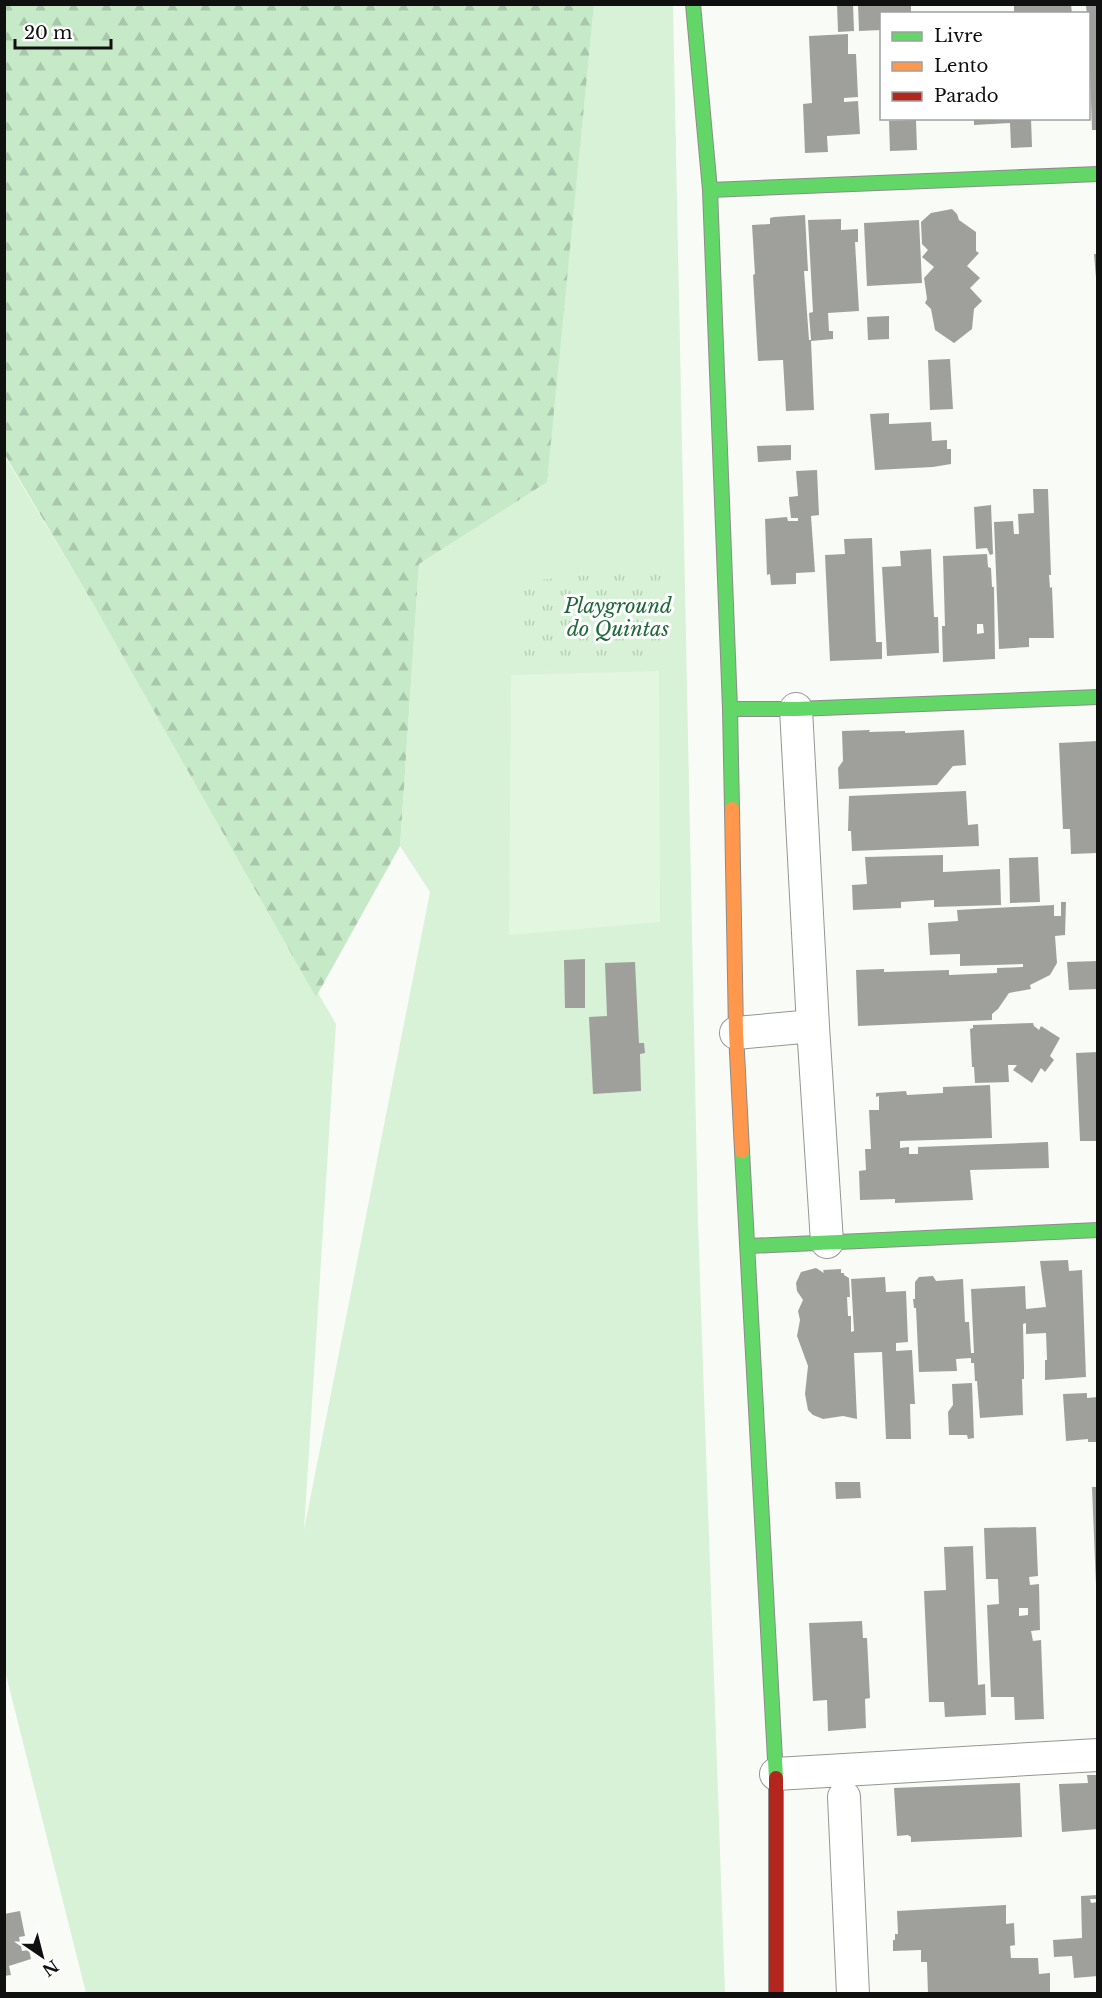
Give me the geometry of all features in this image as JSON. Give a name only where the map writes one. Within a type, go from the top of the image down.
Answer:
[{"type":"street","points":[[693,4],[710,190],[730,709],[736,1033],[776,1774],[776,1994]]},
{"type":"street","points":[[710,190],[1098,174]]},
{"type":"street","points":[[730,709],[796,709],[1098,697]]},
{"type":"street","points":[[796,709],[813,1026],[828,1242]]},
{"type":"street","points":[[736,1033],[813,1026]]},
{"type":"street","points":[[749,1246],[1098,1230]]},
{"type":"street","points":[[776,1774],[1098,1755]]},
{"type":"street","points":[[844,1797],[853,1994]]},
{"type":"green space","points":[[4,5],[594,5],[547,482],[419,564],[400,846],[316,997],[95,607],[5,455]]},
{"type":"green space","points":[[594,5],[673,5],[698,1223],[725,1993],[86,1993],[5,1671],[4,455],[95,607],[336,1024],[304,1530],[430,892],[400,846],[419,564],[546,482]]},
{"type":"green space","name":"Playground do Quintas","points":[[662,568],[665,661],[518,665],[518,582]]},
{"type":"green space","points":[[659,671],[660,922],[509,935],[511,675]]},
{"type":"building","points":[[837,4],[853,4],[854,31],[838,32]]},
{"type":"building","points":[[858,4],[911,4],[911,12],[880,12],[880,30],[859,31]]},
{"type":"building","points":[[1014,4],[1071,4],[1072,12],[1014,12]]},
{"type":"building","points":[[1098,5],[1098,130],[1092,130],[1090,12],[1087,12],[1086,6]]},
{"type":"building","points":[[848,34],[848,54],[856,54],[858,97],[844,98],[844,102],[858,101],[860,134],[827,136],[828,152],[805,153],[803,104],[812,103],[809,36]]},
{"type":"building","points":[[916,120],[917,150],[890,151],[889,121]]},
{"type":"building","points":[[974,120],[1031,120],[1032,147],[1011,148],[1010,123],[974,125]]},
{"type":"building","points":[[952,209],[959,220],[976,232],[976,251],[979,253],[967,266],[980,278],[970,288],[982,301],[974,309],[972,329],[954,343],[935,330],[931,309],[925,303],[927,299],[924,278],[934,267],[922,257],[928,250],[922,244],[921,222],[931,213]]},
{"type":"building","points":[[805,215],[808,271],[804,271],[809,340],[811,340],[809,313],[813,312],[808,220],[841,219],[841,230],[858,229],[858,242],[855,242],[859,311],[828,313],[829,331],[833,331],[833,339],[811,341],[814,410],[786,411],[783,360],[758,361],[752,225],[770,224],[770,218],[774,217]]},
{"type":"building","points":[[919,220],[922,283],[867,286],[864,223]]},
{"type":"building","points":[[1094,254],[1098,254],[1098,278],[1096,278]]},
{"type":"building","points":[[889,316],[889,339],[868,340],[867,317]]},
{"type":"building","points":[[950,359],[953,409],[930,410],[928,360]]},
{"type":"building","points":[[889,413],[889,424],[931,422],[932,441],[947,440],[947,449],[951,449],[951,464],[875,470],[870,414]]},
{"type":"building","points":[[791,445],[791,460],[758,462],[757,446]]},
{"type":"building","points":[[817,470],[819,515],[811,516],[815,572],[796,573],[796,584],[771,585],[770,574],[767,575],[765,519],[787,517],[788,521],[798,521],[798,518],[791,518],[789,501],[789,497],[798,496],[796,471]]},
{"type":"building","points":[[1033,489],[1048,489],[1051,575],[1049,575],[1050,588],[1052,587],[1054,638],[1029,638],[1029,647],[999,649],[994,522],[1013,521],[1014,534],[1019,534],[1018,514],[1034,513]]},
{"type":"building","points":[[991,505],[993,554],[990,555],[987,548],[976,549],[974,507]]},
{"type":"building","points":[[872,538],[876,642],[882,642],[882,659],[830,661],[825,555],[845,554],[844,539]]},
{"type":"building","points":[[931,549],[934,617],[938,617],[939,653],[887,656],[882,567],[901,566],[900,551]]},
{"type":"building","points":[[987,554],[988,567],[991,568],[992,587],[994,587],[995,659],[943,662],[942,626],[945,626],[943,556]],"holes":[[[977,624],[983,624],[984,633],[977,634]]]},
{"type":"building","points":[[870,730],[869,732],[905,731],[905,733],[964,730],[966,765],[953,766],[937,785],[839,789],[838,768],[843,761],[842,731]]},
{"type":"building","points":[[1098,741],[1098,853],[1071,854],[1070,829],[1063,829],[1059,743]]},
{"type":"building","points":[[966,791],[968,825],[978,824],[979,846],[852,851],[851,831],[848,831],[849,796]]},
{"type":"building","points":[[943,855],[943,872],[1000,869],[1001,905],[934,907],[934,900],[901,902],[901,908],[853,910],[852,885],[867,884],[865,857]]},
{"type":"building","points":[[1038,857],[1040,902],[1010,903],[1009,858]]},
{"type":"building","points":[[1061,902],[1066,902],[1065,935],[1055,936],[1057,963],[1050,975],[1030,985],[1031,989],[1009,993],[992,1014],[992,1020],[858,1026],[856,970],[884,969],[884,972],[949,970],[949,975],[997,973],[997,968],[1023,967],[1023,964],[960,966],[960,954],[930,955],[928,923],[958,921],[957,910],[1054,905],[1054,916],[1061,916]]},
{"type":"building","points":[[585,959],[585,1008],[565,1008],[564,960]]},
{"type":"building","points":[[1098,961],[1098,989],[1069,990],[1067,962]]},
{"type":"building","points":[[635,962],[639,1043],[644,1043],[645,1053],[640,1054],[641,1091],[593,1094],[589,1017],[607,1016],[605,963]]},
{"type":"building","points":[[1033,1023],[1039,1030],[1041,1026],[1060,1038],[1050,1056],[1054,1060],[1045,1072],[1041,1068],[1032,1083],[1013,1070],[1017,1065],[1008,1065],[1009,1082],[975,1083],[970,1029],[973,1025]]},
{"type":"building","points":[[1098,1052],[1098,1141],[1080,1141],[1076,1053]]},
{"type":"building","points":[[990,1085],[992,1138],[900,1141],[900,1148],[909,1147],[909,1154],[918,1154],[918,1147],[1048,1142],[1049,1168],[970,1170],[973,1200],[895,1203],[895,1199],[860,1200],[859,1171],[866,1170],[865,1149],[871,1149],[869,1110],[879,1110],[879,1096],[876,1097],[876,1093],[906,1091],[907,1095],[943,1093],[943,1087]]},
{"type":"building","points":[[1068,1260],[1069,1271],[1082,1270],[1086,1377],[1045,1380],[1046,1333],[1026,1334],[1026,1323],[1023,1324],[1023,1415],[980,1418],[977,1381],[975,1381],[974,1363],[971,1363],[971,1358],[956,1359],[957,1371],[919,1372],[916,1308],[914,1308],[913,1299],[915,1299],[915,1282],[919,1277],[933,1276],[936,1281],[963,1279],[965,1322],[969,1322],[971,1353],[974,1353],[971,1289],[1025,1286],[1026,1309],[1046,1307],[1040,1261]]},
{"type":"building","points":[[816,1268],[824,1273],[823,1270],[841,1269],[841,1273],[849,1278],[850,1297],[847,1297],[848,1316],[851,1316],[851,1332],[854,1331],[851,1279],[885,1277],[886,1292],[906,1291],[908,1342],[896,1343],[896,1351],[912,1350],[915,1404],[910,1404],[911,1439],[886,1439],[882,1352],[854,1353],[857,1419],[843,1416],[823,1419],[808,1410],[805,1394],[808,1366],[797,1336],[800,1320],[798,1311],[803,1300],[797,1291],[796,1283],[801,1272]]},
{"type":"building","points":[[972,1383],[974,1438],[968,1439],[967,1435],[949,1435],[948,1412],[953,1405],[952,1384]]},
{"type":"building","points":[[1087,1393],[1087,1398],[1098,1397],[1098,1442],[1088,1442],[1088,1439],[1066,1441],[1063,1394]]},
{"type":"building","points":[[835,1482],[860,1482],[861,1498],[836,1499]]},
{"type":"building","points":[[1092,1487],[1098,1487],[1098,1585],[1096,1585]]},
{"type":"building","points":[[1036,1527],[1038,1576],[1029,1577],[1030,1585],[1039,1584],[1040,1630],[1031,1631],[1033,1641],[1041,1640],[1044,1719],[1015,1720],[1014,1697],[991,1697],[987,1605],[999,1604],[998,1579],[986,1579],[984,1528]],"holes":[[[1019,1608],[1028,1608],[1028,1615],[1019,1616]]]},
{"type":"building","points":[[973,1546],[978,1685],[985,1684],[986,1715],[945,1717],[944,1702],[929,1702],[924,1591],[946,1590],[944,1547]]},
{"type":"building","points":[[862,1621],[863,1638],[867,1638],[870,1698],[865,1699],[866,1728],[828,1731],[827,1700],[813,1701],[809,1623]]},
{"type":"building","points":[[1087,1775],[1098,1775],[1098,1829],[1062,1832],[1059,1784],[1088,1783]]},
{"type":"building","points":[[1020,1783],[1022,1837],[911,1842],[911,1837],[908,1835],[897,1836],[894,1788]]},
{"type":"building","points":[[1098,1895],[1098,1899],[1090,1899],[1091,1903],[1098,1902],[1098,1976],[1074,1978],[1072,1956],[1054,1957],[1053,1940],[1082,1938],[1081,1896]]},
{"type":"building","points":[[1006,1905],[1006,1924],[1014,1923],[1015,1945],[1010,1946],[1011,1958],[1038,1958],[1039,1974],[1050,1973],[1050,1994],[928,1994],[927,1962],[921,1962],[921,1950],[893,1951],[893,1940],[895,1940],[895,1934],[898,1934],[897,1911]]},
{"type":"building","points":[[20,1911],[25,1936],[19,1937],[22,1951],[29,1950],[31,1959],[9,1966],[11,1975],[4,1976],[4,1914]]},
{"type":"traffic: fast","points":[[693,4],[710,190],[732,809]]},
{"type":"traffic: fast","points":[[710,190],[1098,174]]},
{"type":"traffic: fast","points":[[730,709],[796,709],[1098,697]]},
{"type":"traffic: fast","points":[[742,1151],[776,1778]]},
{"type":"traffic: fast","points":[[749,1246],[1098,1230]]},
{"type":"traffic: slow","points":[[732,809],[736,1033],[742,1151]]},
{"type":"traffic: jam","points":[[776,1778],[776,1994]]}]
